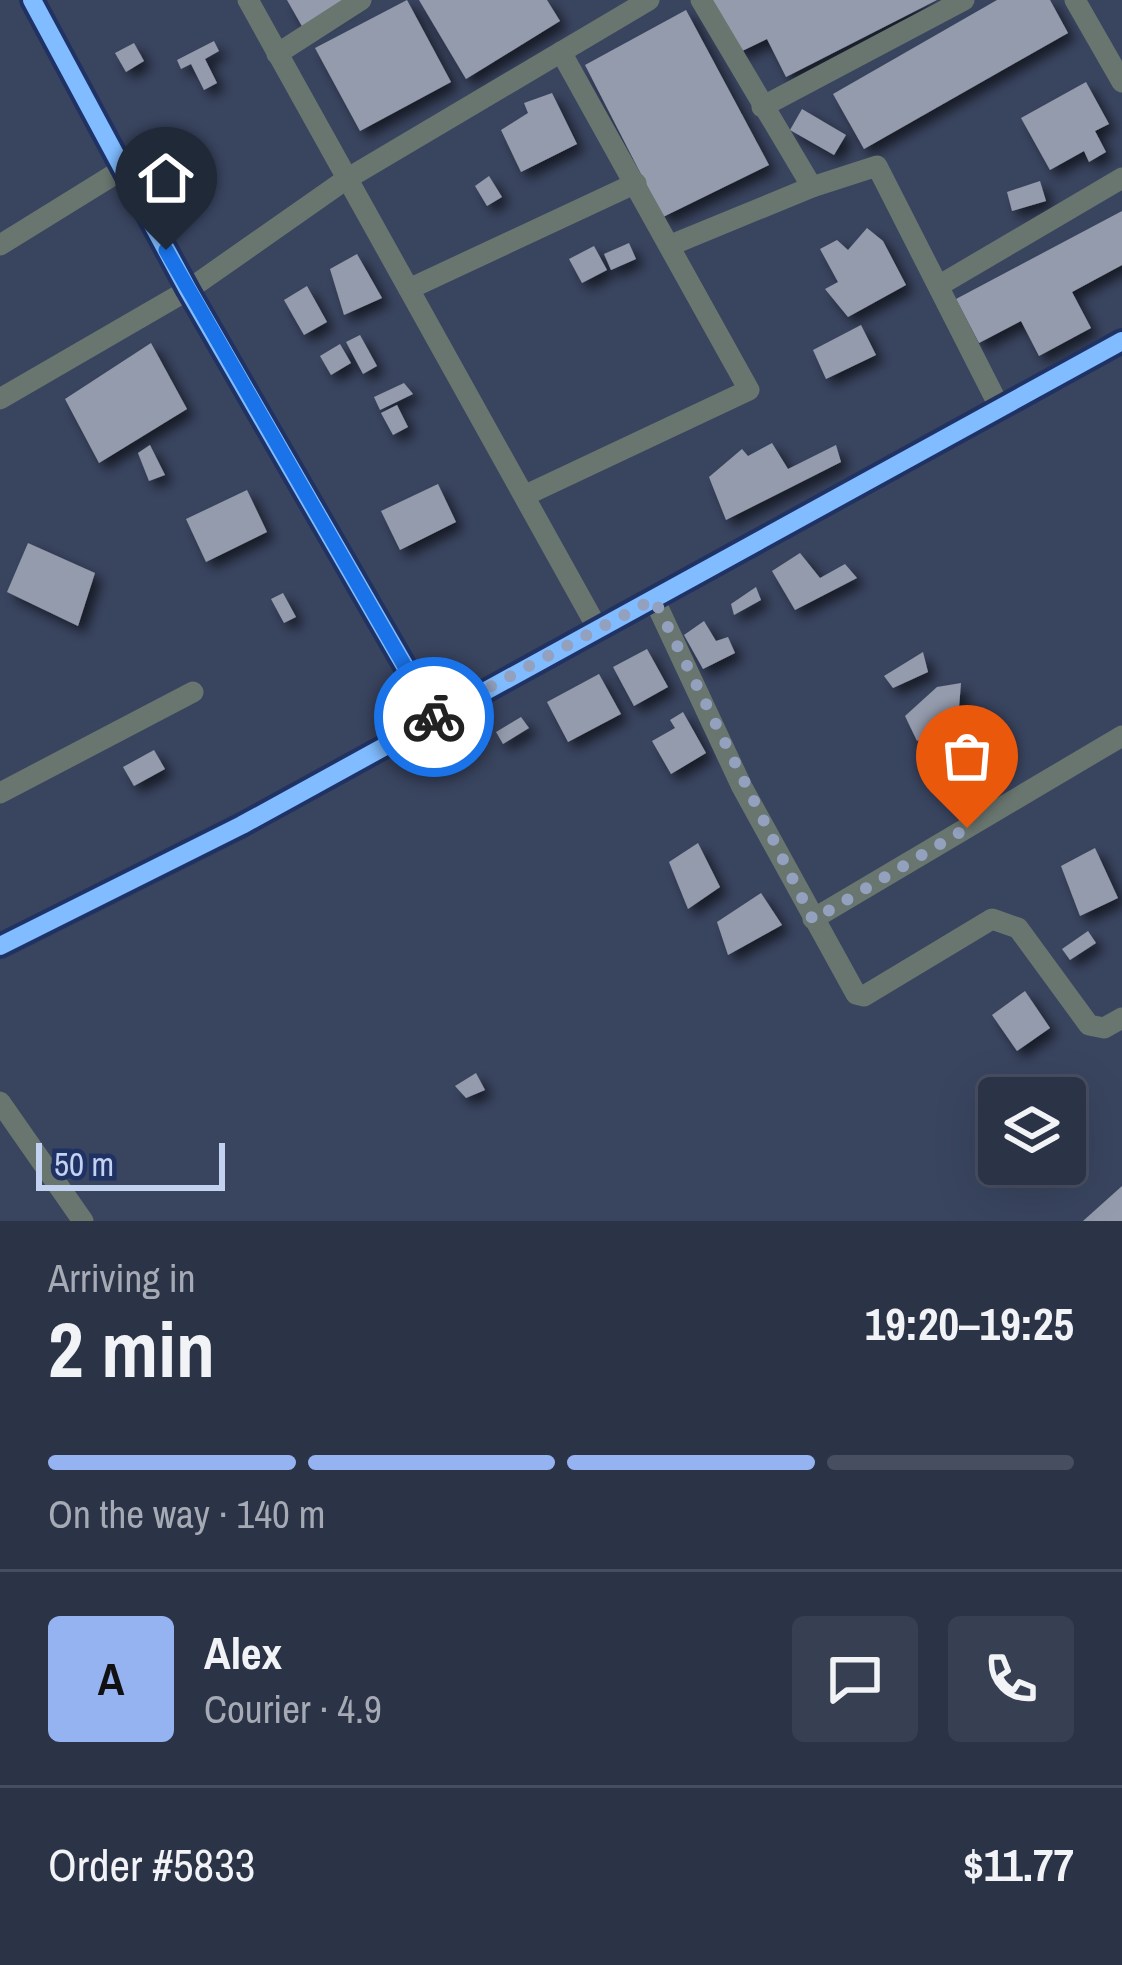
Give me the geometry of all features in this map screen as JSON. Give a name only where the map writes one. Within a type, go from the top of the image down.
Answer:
[{"type":"street","points":[[32,0],[188,290],[436,720]]},
{"type":"street","points":[[248,0],[599,631]]},
{"type":"street","points":[[277,54],[362,0]]},
{"type":"street","points":[[0,399],[188,290],[345,180],[649,0]]},
{"type":"street","points":[[701,0],[812,187]]},
{"type":"street","points":[[762,106],[964,0]]},
{"type":"street","points":[[1076,0],[1122,82]]},
{"type":"street","points":[[526,495],[749,390],[561,52]]},
{"type":"street","points":[[671,245],[812,187],[877,166],[1000,408]]},
{"type":"street","points":[[0,245],[123,169]]},
{"type":"street","points":[[940,285],[1122,178]]},
{"type":"street","points":[[409,290],[636,183]]},
{"type":"street","points":[[0,946],[242,825],[1122,341]]},
{"type":"street","points":[[654,599],[813,920],[860,996],[992,919],[1009,922],[1089,1025],[1113,1023],[1122,1043]]},
{"type":"street","points":[[0,794],[193,692]]},
{"type":"street","points":[[813,920],[1122,736]]},
{"type":"street","points":[[0,1102],[83,1221]]},
{"type":"building","points":[[287,0],[351,0],[303,28]]},
{"type":"building","points":[[407,0],[451,82],[360,131],[315,48]]},
{"type":"building","points":[[419,0],[547,0],[560,21],[466,79]]},
{"type":"building","points":[[712,0],[937,0],[786,77],[767,39],[738,53]]},
{"type":"building","points":[[997,0],[1050,0],[1068,33],[864,149],[833,94]]},
{"type":"building","points":[[686,10],[769,165],[663,217],[585,65]]},
{"type":"building","points":[[214,41],[219,51],[205,59],[217,83],[204,90],[191,64],[181,69],[177,60]]},
{"type":"building","points":[[134,43],[144,61],[126,72],[115,53]]},
{"type":"building","points":[[1086,82],[1109,124],[1095,131],[1106,152],[1089,162],[1084,151],[1050,170],[1021,118]]},
{"type":"building","points":[[552,93],[577,144],[521,172],[501,130],[528,113],[524,103]]},
{"type":"building","points":[[802,109],[846,135],[834,155],[790,130]]},
{"type":"building","points":[[489,176],[502,197],[487,206],[475,186]]},
{"type":"building","points":[[1040,181],[1046,201],[1012,211],[1007,192]]},
{"type":"building","points":[[1122,211],[1122,265],[1072,292],[1091,328],[1039,356],[1021,321],[979,343],[956,299]]},
{"type":"building","points":[[867,228],[883,241],[906,285],[848,317],[825,289],[838,282],[820,249],[837,240],[848,250]]},
{"type":"building","points":[[629,243],[636,259],[611,270],[604,254]]},
{"type":"building","points":[[594,246],[607,270],[582,283],[569,259]]},
{"type":"building","points":[[357,254],[382,298],[344,315],[330,269]]},
{"type":"building","points":[[307,286],[327,322],[304,335],[284,300]]},
{"type":"building","points":[[861,325],[876,355],[826,379],[813,350]]},
{"type":"building","points":[[360,335],[377,366],[363,374],[346,342]]},
{"type":"building","points":[[151,343],[187,409],[99,463],[65,399]]},
{"type":"building","points":[[340,344],[351,363],[331,375],[320,356]]},
{"type":"building","points":[[404,383],[413,394],[380,410],[374,397]]},
{"type":"building","points":[[397,405],[408,427],[393,435],[381,413]]},
{"type":"building","points":[[772,443],[788,469],[836,445],[841,462],[726,520],[709,477],[742,449],[748,456]]},
{"type":"building","points":[[150,445],[165,475],[149,481],[138,453]]},
{"type":"building","points":[[438,484],[456,522],[400,550],[381,511]]},
{"type":"building","points":[[247,490],[267,532],[206,562],[186,519]]},
{"type":"building","points":[[28,543],[95,573],[78,626],[7,592]]},
{"type":"building","points":[[800,553],[820,578],[845,564],[857,578],[795,610],[772,571]]},
{"type":"building","points":[[756,587],[761,600],[734,615],[731,604]]},
{"type":"building","points":[[283,593],[296,617],[284,623],[271,599]]},
{"type":"building","points":[[704,621],[716,641],[728,637],[735,653],[703,669],[684,635]]},
{"type":"building","points":[[647,649],[668,687],[634,706],[613,667]]},
{"type":"building","points":[[923,652],[928,672],[893,688],[884,676]]},
{"type":"building","points":[[599,674],[621,714],[568,742],[547,702]]},
{"type":"building","points":[[961,683],[958,720],[917,741],[905,716],[937,687]]},
{"type":"building","points":[[683,712],[706,753],[671,774],[652,741],[675,728],[670,720]]},
{"type":"building","points":[[521,717],[529,728],[503,744],[496,732]]},
{"type":"building","points":[[154,750],[165,769],[134,786],[123,767]]},
{"type":"building","points":[[698,843],[720,887],[688,909],[669,862]]},
{"type":"building","points":[[1095,848],[1118,898],[1080,916],[1061,866]]},
{"type":"building","points":[[761,893],[782,925],[728,955],[717,922]]},
{"type":"building","points":[[1088,931],[1096,943],[1070,960],[1062,949]]},
{"type":"building","points":[[1025,991],[1050,1028],[1017,1051],[992,1015]]},
{"type":"building","points":[[476,1073],[485,1090],[466,1098],[455,1086]]},
{"type":"building","points":[[1122,1186],[1122,1221],[1083,1221]]},
{"type":"cycle path","points":[[32,0],[188,290],[436,720]]},
{"type":"cycle path","points":[[0,946],[242,825],[1122,341]]},
{"type":"way so far","points":[[434,717],[654,599],[742,787],[813,920],[967,828]]},
{"type":"route","points":[[166,250],[434,717]]}]
